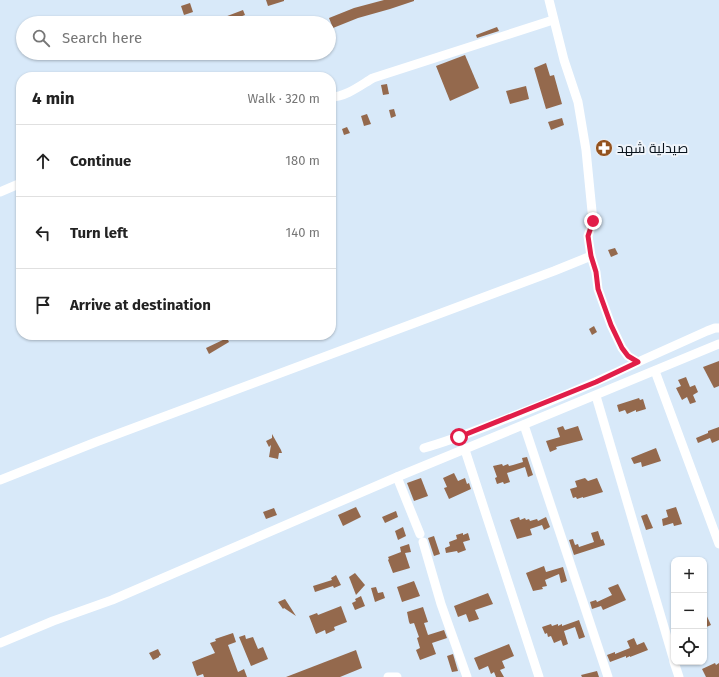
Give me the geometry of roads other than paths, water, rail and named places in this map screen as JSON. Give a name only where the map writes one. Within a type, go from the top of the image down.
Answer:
[{"type":"street","points":[[549,0],[564,60],[578,102],[586,150],[593,221],[588,236],[598,289],[611,325],[622,348],[628,356],[638,362]]},
{"type":"street","points":[[336,97],[352,91],[373,78],[553,20]]},
{"type":"street","points":[[0,192],[16,185]]},
{"type":"street","points":[[0,480],[104,439],[591,256]]},
{"type":"street","points":[[424,448],[459,437],[596,382],[708,331],[719,328]]},
{"type":"street","points":[[0,644],[53,621],[112,600],[397,478],[719,344]]},
{"type":"street","points":[[655,371],[719,544]]},
{"type":"street","points":[[596,396],[671,652]]},
{"type":"street","points":[[524,425],[608,677]]},
{"type":"street","points":[[465,450],[539,677]]},
{"type":"street","points":[[397,478],[422,538],[441,604],[467,677]]},
{"type":"street","points":[[675,665],[679,677]]},
{"type":"street","points":[[388,677],[397,677]]},
{"type":"place","name":"صيدلية شهد","points":[[604,148]]}]
